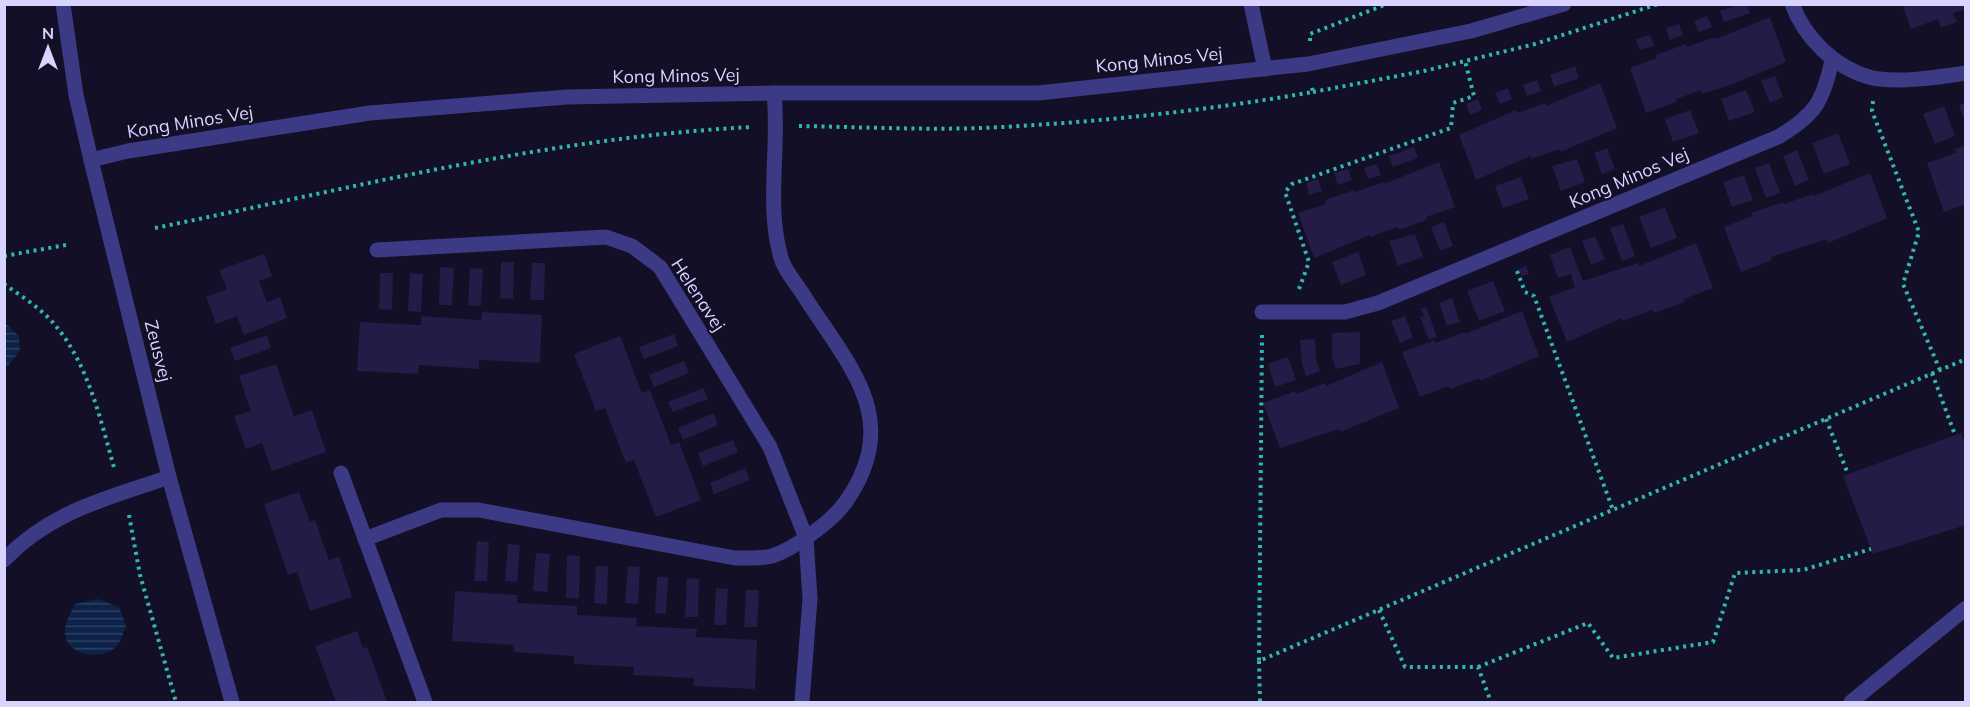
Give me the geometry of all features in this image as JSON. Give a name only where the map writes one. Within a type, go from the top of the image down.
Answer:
[{"type":"street","name":"Zeusvej","points":[[63,4],[76,95],[91,160],[169,477],[232,702]]},
{"type":"street","points":[[1251,4],[1265,69]]},
{"type":"street","name":"Kong Minos Vej","points":[[91,160],[128,151],[370,112],[567,97],[774,93],[1038,93],[1265,69],[1308,64],[1471,31],[1564,4]]},
{"type":"street","points":[[1792,4],[1799,25],[1832,60],[1876,78],[1927,79],[1965,73]]},
{"type":"street","name":"Kong Minos Vej","points":[[1262,312],[1345,312],[1378,303],[1778,137],[1804,122],[1826,92],[1832,60]]},
{"type":"street","points":[[365,539],[441,510],[480,510],[735,558],[771,556],[806,538],[839,511],[861,481],[870,452],[871,423],[863,387],[783,263],[774,229],[777,126],[774,93]]},
{"type":"street","name":"Helenavej","points":[[377,250],[606,237],[632,246],[660,267],[770,447],[806,538],[810,599],[802,702]]},
{"type":"street","points":[[341,473],[425,702]]},
{"type":"street","points":[[4,560],[20,543],[62,514],[169,477]]},
{"type":"street","points":[[1851,702],[1965,608]]},
{"type":"path","points":[[1299,291],[1309,262],[1286,192],[1292,184],[1451,128],[1453,102],[1474,96],[1465,61]]},
{"type":"path","points":[[1876,78],[1872,111],[1919,232],[1904,284],[1940,370]]},
{"type":"path","points":[[4,256],[66,245]]},
{"type":"path","points":[[1508,249],[1525,292],[1534,296],[1612,510]]},
{"type":"path","points":[[4,284],[54,323],[70,344],[84,374],[128,512],[140,575],[176,702]]},
{"type":"path","points":[[1260,702],[1262,312]]},
{"type":"path","points":[[1259,661],[1965,359]]},
{"type":"path","points":[[1932,373],[1955,435]]},
{"type":"path","points":[[1826,419],[1848,474]]},
{"type":"path","points":[[1379,610],[1405,667],[1478,667],[1588,624],[1613,658],[1713,642],[1735,573],[1803,570],[1871,549]]},
{"type":"path","points":[[1478,667],[1491,702]]},
{"type":"water","points":[[4,322],[19,336],[20,351],[5,369]]},
{"type":"water","points":[[98,599],[119,607],[126,626],[121,640],[116,647],[103,654],[79,652],[68,642],[65,627],[75,604]]},
{"type":"building","points":[[1746,4],[1750,13],[1724,22],[1720,11]]},
{"type":"building","points":[[1902,4],[1966,4],[1966,9],[1953,13],[1957,22],[1941,28],[1938,19],[1911,29]]},
{"type":"building","points":[[1707,16],[1712,27],[1699,32],[1694,21]]},
{"type":"building","points":[[1770,17],[1786,62],[1730,85],[1702,94],[1701,90],[1676,99],[1676,102],[1646,113],[1630,68],[1686,44],[1687,47],[1715,37],[1716,39]]},
{"type":"building","points":[[1679,24],[1683,35],[1670,40],[1666,28]]},
{"type":"building","points":[[1650,35],[1654,46],[1640,50],[1636,39]]},
{"type":"building","points":[[1575,66],[1579,78],[1554,87],[1550,75]]},
{"type":"building","points":[[1775,76],[1783,97],[1770,103],[1761,81]]},
{"type":"building","points":[[1537,80],[1541,91],[1527,96],[1523,85]]},
{"type":"building","points":[[1600,83],[1617,128],[1560,152],[1559,149],[1531,159],[1530,156],[1476,180],[1459,135],[1516,110],[1517,113],[1545,103],[1546,106]]},
{"type":"building","points":[[1508,88],[1512,99],[1500,104],[1495,93]]},
{"type":"building","points":[[1746,90],[1755,112],[1729,121],[1721,99]]},
{"type":"building","points":[[1478,99],[1482,110],[1470,115],[1466,104]]},
{"type":"building","points":[[1966,103],[1966,122],[1965,122],[1959,105]]},
{"type":"building","points":[[1944,106],[1955,136],[1935,144],[1923,114]]},
{"type":"building","points":[[1690,110],[1699,133],[1673,142],[1665,119]]},
{"type":"building","points":[[1838,133],[1850,164],[1824,174],[1812,143]]},
{"type":"building","points":[[1966,146],[1966,204],[1944,212],[1927,163],[1956,153],[1955,149]]},
{"type":"building","points":[[1414,147],[1418,158],[1393,167],[1389,156]]},
{"type":"building","points":[[1607,148],[1615,169],[1602,174],[1594,153]]},
{"type":"building","points":[[1797,150],[1809,180],[1795,186],[1783,156]]},
{"type":"building","points":[[1577,159],[1585,182],[1561,191],[1552,166]]},
{"type":"building","points":[[1439,162],[1455,207],[1426,217],[1427,220],[1399,230],[1398,227],[1370,237],[1370,235],[1314,258],[1298,213],[1326,204],[1325,200],[1383,182],[1384,184]]},
{"type":"building","points":[[1769,163],[1780,193],[1766,198],[1755,168]]},
{"type":"building","points":[[1377,164],[1381,175],[1368,179],[1364,168]]},
{"type":"building","points":[[1348,169],[1352,180],[1338,185],[1334,173]]},
{"type":"building","points":[[1870,173],[1887,218],[1828,243],[1827,239],[1771,257],[1772,260],[1741,272],[1724,227],[1752,216],[1751,213],[1783,202],[1784,204],[1813,194],[1814,196]]},
{"type":"building","points":[[1744,175],[1753,200],[1732,207],[1723,182]]},
{"type":"building","points":[[1521,177],[1529,199],[1503,208],[1495,186]]},
{"type":"building","points":[[1318,179],[1322,191],[1309,195],[1306,183]]},
{"type":"building","points":[[1665,207],[1677,238],[1651,248],[1639,217]]},
{"type":"building","points":[[1444,222],[1453,246],[1440,251],[1431,227]]},
{"type":"building","points":[[1623,224],[1635,256],[1622,261],[1610,228]]},
{"type":"building","points":[[1415,234],[1423,257],[1398,266],[1389,241]]},
{"type":"building","points":[[1595,236],[1605,259],[1591,265],[1582,241]]},
{"type":"building","points":[[1696,243],[1713,288],[1684,299],[1685,302],[1654,313],[1652,310],[1623,321],[1622,318],[1567,342],[1549,297],[1575,287],[1571,274],[1558,278],[1550,255],[1570,247],[1583,281],[1638,263],[1639,266]]},
{"type":"building","points":[[1358,252],[1366,275],[1341,285],[1332,262]]},
{"type":"building","points":[[264,254],[272,276],[259,281],[267,302],[280,297],[287,318],[244,335],[237,316],[216,324],[206,297],[227,289],[219,270]]},
{"type":"building","points":[[501,262],[514,262],[513,299],[500,298]]},
{"type":"building","points":[[532,263],[545,263],[544,300],[530,300]]},
{"type":"building","points":[[1526,266],[1529,274],[1521,276],[1519,269]]},
{"type":"building","points":[[440,267],[454,268],[452,305],[439,305]]},
{"type":"building","points":[[470,268],[483,269],[481,306],[468,305]]},
{"type":"building","points":[[380,273],[393,273],[392,310],[379,309]]},
{"type":"building","points":[[410,273],[423,274],[421,312],[408,311]]},
{"type":"building","points":[[1493,281],[1505,311],[1479,321],[1467,291]]},
{"type":"building","points":[[1452,298],[1460,322],[1447,326],[1439,303]]},
{"type":"building","points":[[1426,307],[1437,337],[1429,340],[1420,317],[1424,316],[1421,309]]},
{"type":"building","points":[[1522,311],[1539,356],[1480,381],[1479,378],[1450,389],[1448,386],[1420,397],[1402,352],[1435,340],[1435,343],[1465,332],[1465,334]]},
{"type":"building","points":[[482,312],[542,315],[540,363],[479,360],[479,369],[419,365],[418,374],[357,371],[360,322],[421,325],[421,316],[481,320]]},
{"type":"building","points":[[1405,316],[1413,337],[1400,343],[1391,321]]},
{"type":"building","points":[[1360,332],[1360,364],[1336,369],[1332,357],[1332,333]]},
{"type":"building","points":[[674,334],[678,346],[644,359],[639,347]]},
{"type":"building","points":[[267,335],[271,348],[235,361],[230,348]]},
{"type":"building","points":[[620,336],[642,393],[650,390],[671,445],[679,442],[701,500],[656,517],[634,460],[626,463],[605,408],[596,411],[574,354]]},
{"type":"building","points":[[1315,339],[1316,359],[1320,371],[1306,376],[1302,364],[1300,340]]},
{"type":"building","points":[[1288,357],[1296,380],[1275,387],[1268,364]]},
{"type":"building","points":[[684,361],[689,373],[654,387],[649,375]]},
{"type":"building","points":[[1382,362],[1399,408],[1340,432],[1339,429],[1280,448],[1263,403],[1295,391],[1296,394],[1325,383],[1326,386]]},
{"type":"building","points":[[276,364],[294,416],[312,410],[326,452],[272,471],[262,443],[246,449],[234,416],[251,411],[239,376]]},
{"type":"building","points":[[703,388],[708,399],[673,412],[668,402]]},
{"type":"building","points":[[714,413],[718,425],[683,440],[678,428]]},
{"type":"building","points":[[1961,433],[1966,445],[1966,525],[1873,554],[1843,476]]},
{"type":"building","points":[[733,440],[738,452],[703,466],[698,453]]},
{"type":"building","points":[[745,468],[750,480],[714,494],[710,483]]},
{"type":"building","points":[[299,492],[310,522],[315,520],[329,560],[339,557],[352,597],[310,611],[297,572],[288,575],[264,504]]},
{"type":"building","points":[[477,541],[489,542],[487,581],[474,581]]},
{"type":"building","points":[[508,544],[520,545],[517,582],[505,581]]},
{"type":"building","points":[[536,553],[550,554],[547,592],[533,591]]},
{"type":"building","points":[[567,555],[580,556],[579,598],[566,598]]},
{"type":"building","points":[[596,566],[608,566],[607,604],[594,603]]},
{"type":"building","points":[[628,566],[640,567],[638,604],[625,603]]},
{"type":"building","points":[[657,577],[668,577],[666,614],[655,613]]},
{"type":"building","points":[[687,578],[699,579],[698,617],[685,617]]},
{"type":"building","points":[[716,588],[728,589],[726,625],[714,625]]},
{"type":"building","points":[[746,590],[759,590],[757,627],[744,627]]},
{"type":"building","points":[[455,591],[517,595],[517,603],[577,606],[577,615],[637,618],[636,626],[697,629],[696,637],[757,640],[755,689],[693,686],[694,678],[633,675],[634,667],[574,664],[574,656],[514,652],[514,645],[452,641]]},
{"type":"building","points":[[357,631],[363,648],[367,647],[387,701],[346,702],[346,700],[336,702],[315,646]]}]
